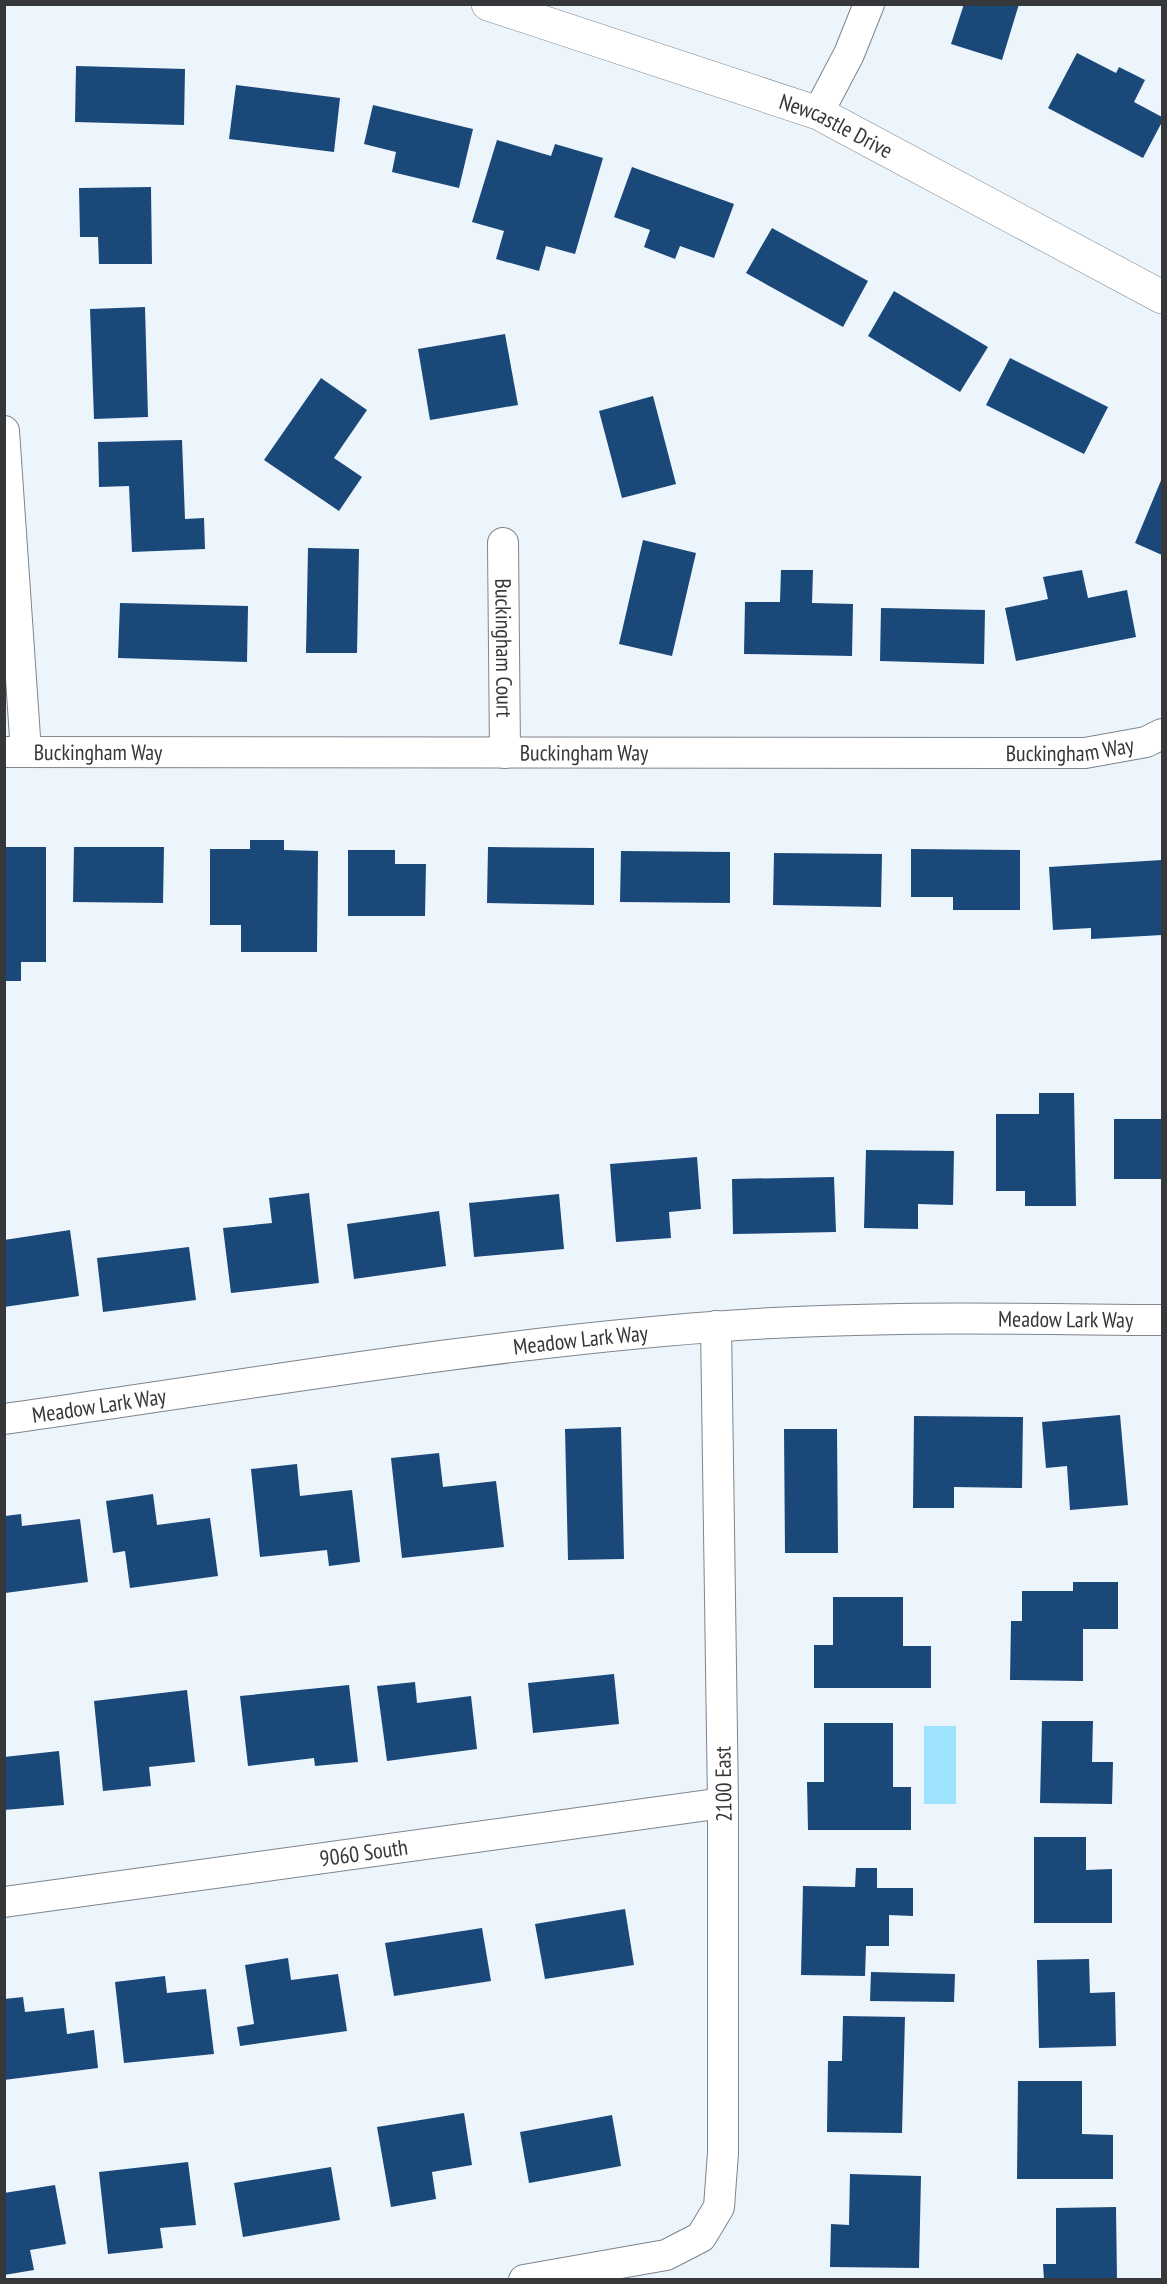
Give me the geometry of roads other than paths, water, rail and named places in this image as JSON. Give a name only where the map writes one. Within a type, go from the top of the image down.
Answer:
[{"type":"street","name":"Newcastle Drive","points":[[488,4],[819,113],[1162,297]]},
{"type":"street","points":[[819,113],[849,54],[868,4]]},
{"type":"street","points":[[4,431],[15,752]]},
{"type":"street","name":"Buckingham Court","points":[[503,543],[505,753]]},
{"type":"street","name":"Buckingham Way","points":[[15,752],[1085,753],[1146,742],[1162,735]]},
{"type":"street","name":"Meadow Lark Way","points":[[4,1419],[508,1348],[716,1326],[935,1318],[1162,1320]]},
{"type":"street","name":"2100 East","points":[[524,2280],[666,2255],[701,2237],[719,2206],[723,2152],[723,1803],[716,1326]]},
{"type":"street","name":"9060 South","points":[[4,1902],[723,1803]]},
{"type":"water","points":[[924,1726],[956,1726],[956,1804],[924,1804]]}]
